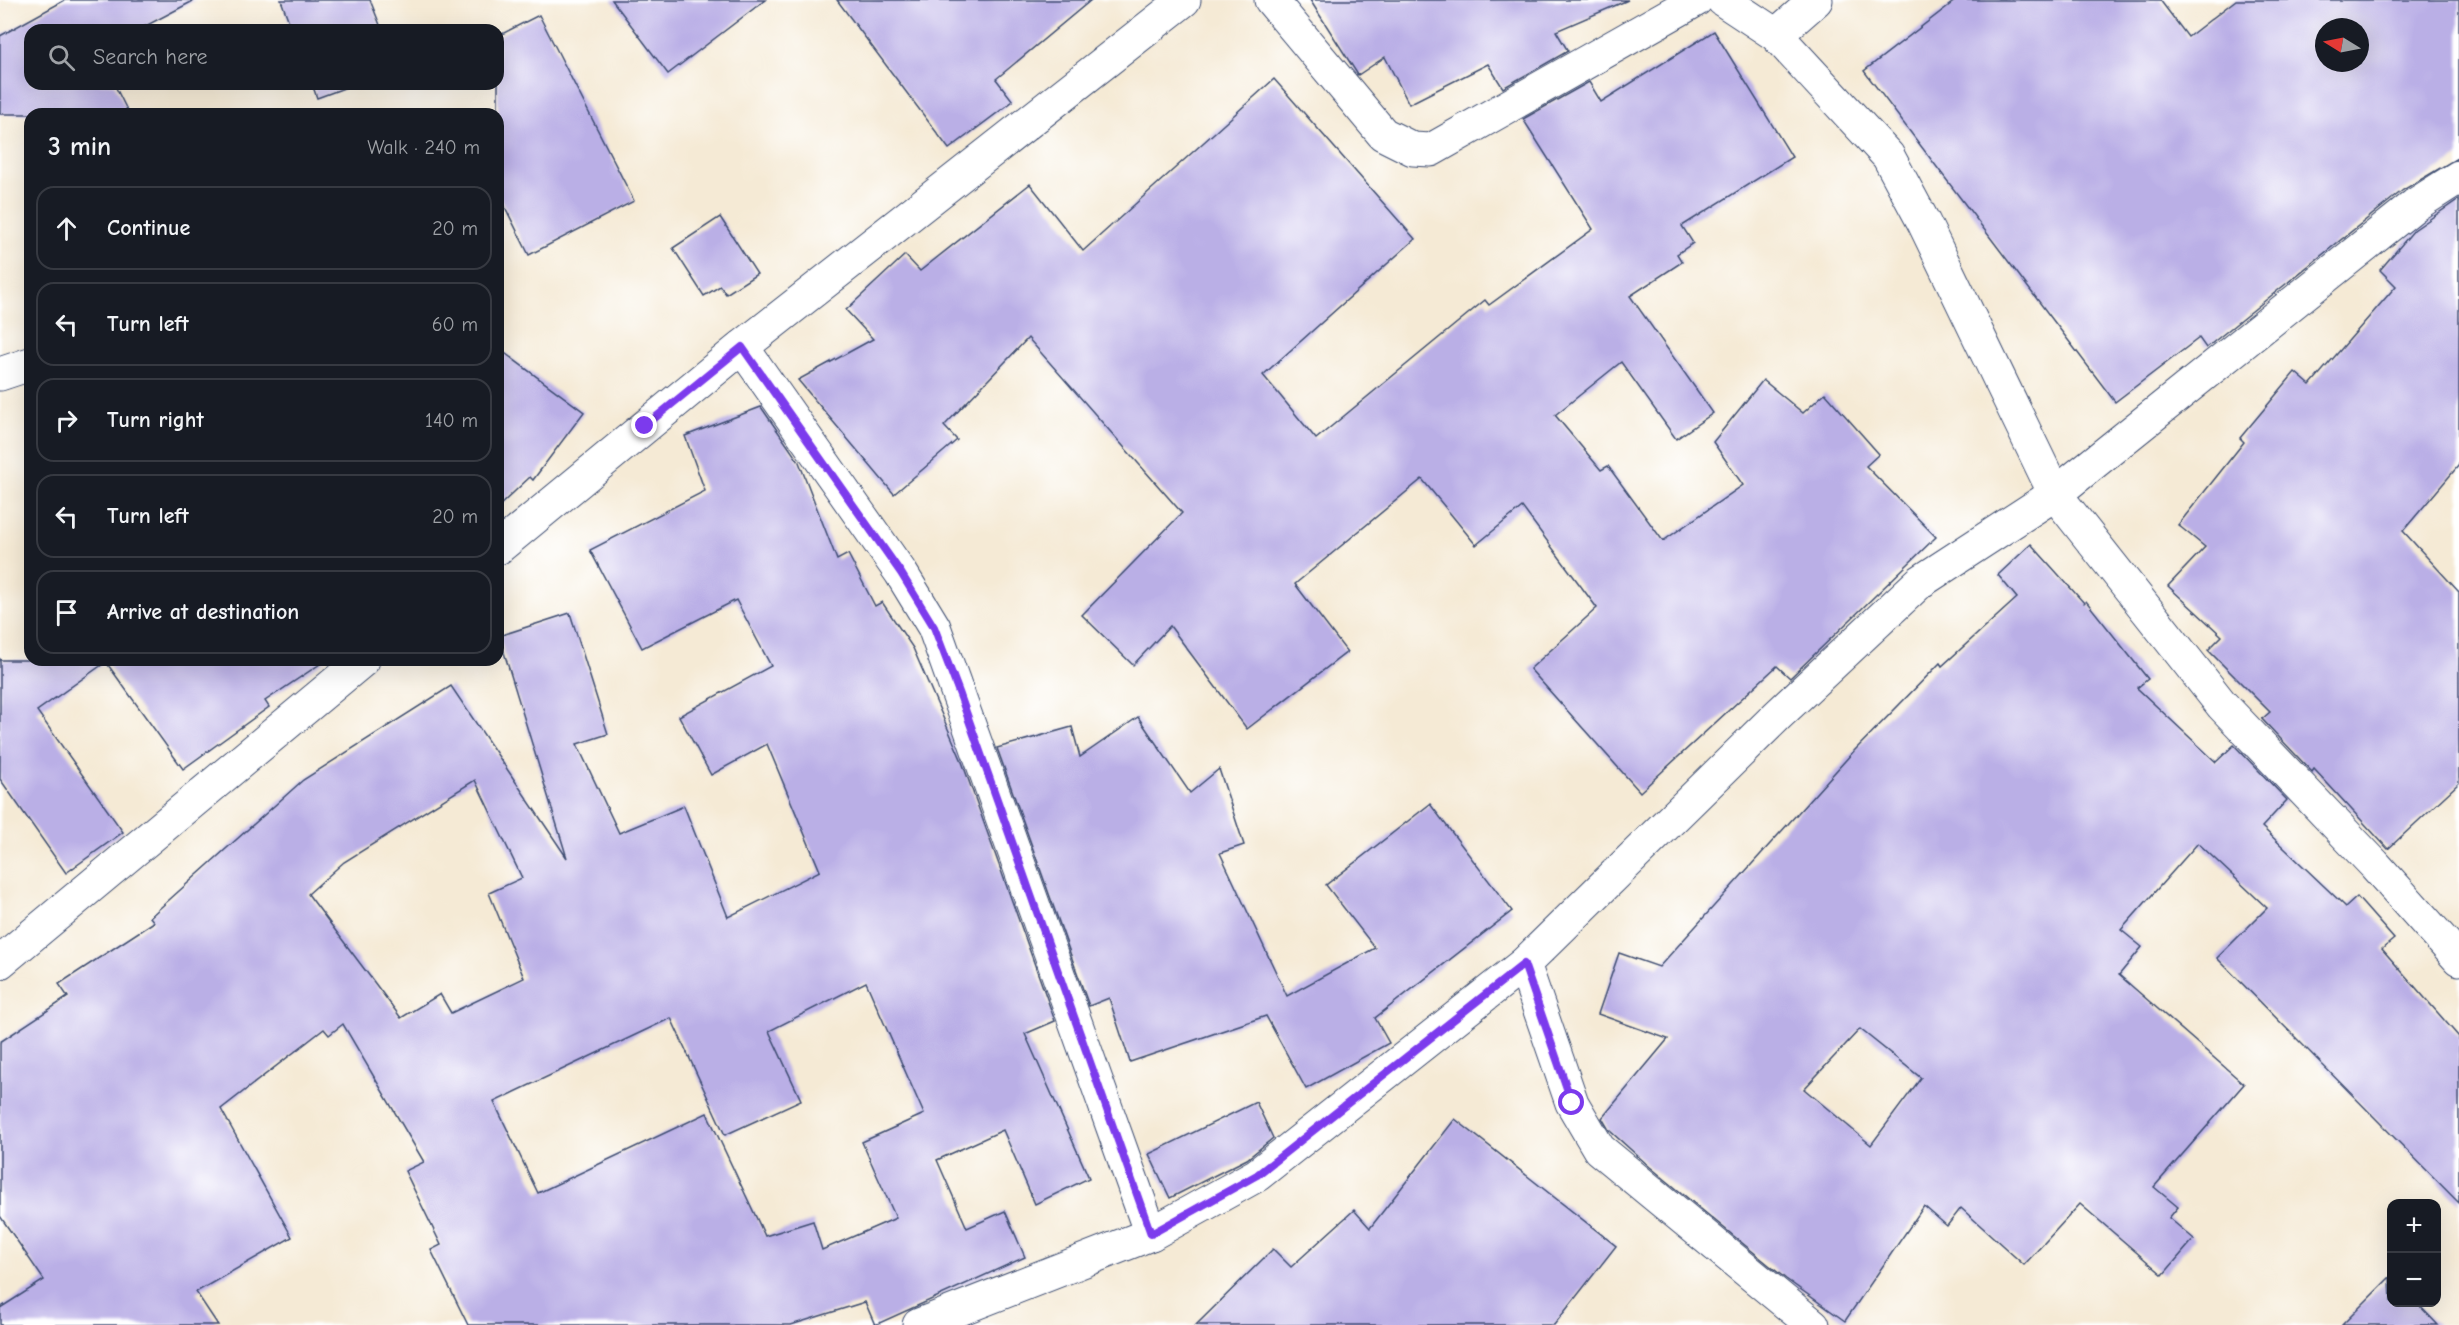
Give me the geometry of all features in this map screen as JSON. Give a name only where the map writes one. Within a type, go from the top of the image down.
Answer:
[{"type":"street","points":[[504,543],[742,347],[1184,0]]},
{"type":"street","points":[[1271,0],[1383,134],[1413,149],[1431,150],[1696,0]]},
{"type":"street","points":[[1723,0],[1776,35],[1888,156],[1924,223],[2055,494],[2222,705],[2374,864],[2459,959]]},
{"type":"street","points":[[1776,35],[1816,0]]},
{"type":"street","points":[[920,1325],[1151,1234],[1257,1175],[1524,964],[1778,715],[1920,582],[2055,494],[2415,205],[2459,177]]},
{"type":"street","points":[[742,347],[901,573],[934,627],[1151,1234]]},
{"type":"street","points":[[0,374],[24,365]]},
{"type":"street","points":[[0,962],[356,666]]},
{"type":"street","points":[[1524,964],[1572,1103],[1599,1149],[1813,1325]]},
{"type":"building","points":[[65,0],[195,0],[149,24],[24,24],[24,90],[117,90],[126,108],[24,108],[24,114],[0,114],[0,36]]},
{"type":"building","points":[[281,0],[370,0],[380,24],[290,24]]},
{"type":"building","points":[[612,0],[765,0],[668,74]]},
{"type":"building","points":[[837,0],[1091,0],[996,79],[1013,101],[949,149]]},
{"type":"building","points":[[1310,0],[1628,0],[1556,31],[1568,51],[1503,88],[1488,64],[1409,104],[1385,57],[1358,75]]},
{"type":"building","points":[[1956,0],[2160,0],[2188,37],[2236,0],[2459,0],[2459,157],[2403,190],[2206,348],[2199,338],[2115,402],[1864,71]]},
{"type":"building","points":[[539,15],[634,201],[529,255],[504,205],[504,108],[498,108],[498,90],[504,90],[504,33]]},
{"type":"building","points":[[1714,31],[1792,157],[1682,226],[1693,243],[1677,254],[1682,262],[1630,296],[1713,413],[1676,439],[1621,362],[1555,415],[1601,470],[1608,466],[1663,541],[1743,485],[1713,442],[1763,380],[1803,413],[1825,393],[1879,454],[1866,466],[1936,537],[1790,678],[1777,666],[1640,792],[1530,669],[1597,608],[1522,507],[1476,545],[1422,479],[1295,584],[1347,652],[1247,729],[1170,626],[1133,665],[1082,615],[1182,513],[1028,338],[944,426],[957,440],[894,494],[798,380],[873,339],[846,310],[905,255],[920,271],[1030,184],[1083,251],[1274,79],[1415,239],[1263,375],[1316,439],[1485,300],[1489,305],[1593,229],[1523,119],[1589,82],[1601,102]]},
{"type":"building","points":[[314,90],[339,90],[317,98]]},
{"type":"building","points":[[2459,199],[2459,465],[2403,531],[2459,592],[2459,783],[2388,849],[2314,769],[2312,772],[2262,719],[2270,712],[2208,650],[2222,636],[2168,586],[2205,547],[2178,525],[2244,442],[2240,438],[2295,372],[2310,385],[2396,286],[2380,270],[2414,230]]},
{"type":"building","points":[[720,217],[757,274],[726,294],[720,286],[704,296],[673,248]]},
{"type":"building","points":[[504,352],[584,412],[533,480],[530,477],[504,501]]},
{"type":"building","points":[[761,407],[799,462],[837,560],[848,554],[875,606],[882,602],[913,648],[961,759],[1055,1021],[1025,1034],[1089,1178],[1035,1204],[1003,1130],[937,1160],[967,1228],[1005,1211],[1025,1257],[875,1325],[865,1302],[791,1325],[468,1325],[431,1250],[441,1245],[405,1171],[424,1162],[343,1024],[329,1035],[324,1029],[221,1109],[292,1237],[196,1292],[218,1325],[0,1325],[0,1308],[44,1280],[0,1216],[0,1042],[68,997],[59,984],[154,922],[150,917],[303,780],[451,686],[567,858],[504,652],[504,634],[570,613],[608,734],[577,744],[619,833],[684,806],[728,917],[820,871],[767,744],[711,775],[679,716],[771,666],[736,600],[642,648],[590,550],[705,491],[685,436]],"holes":[[[475,780],[522,878],[489,893],[524,978],[451,1013],[440,994],[401,1018],[308,894],[344,862]],[[866,982],[924,1114],[862,1142],[896,1218],[822,1250],[813,1221],[765,1236],[707,1113],[538,1193],[494,1102],[671,1018],[725,1135],[801,1100],[769,1031]]]},
{"type":"building","points":[[2031,544],[2084,603],[2086,601],[2148,679],[2137,688],[2216,762],[2234,745],[2287,800],[2262,827],[2346,907],[2357,897],[2394,939],[2382,949],[2459,1037],[2459,1203],[2217,958],[2267,908],[2198,843],[2121,930],[2142,947],[2119,975],[2244,1084],[2154,1187],[2178,1207],[2169,1218],[2194,1239],[2163,1275],[2080,1204],[2024,1265],[1961,1208],[1947,1226],[1924,1206],[1845,1321],[1786,1279],[1650,1167],[1609,1130],[1602,1118],[1668,1039],[1598,1014],[1619,953],[1659,967],[1854,751],[1940,663],[1942,666],[2017,598],[1998,575]],"holes":[[[1860,1029],[1921,1078],[1871,1145],[1804,1089]]]},
{"type":"building","points":[[0,659],[24,660],[24,666],[100,666],[37,711],[123,832],[66,873],[0,779]]},
{"type":"building","points":[[109,666],[317,666],[265,701],[269,707],[183,769]]},
{"type":"building","points":[[1138,717],[1190,793],[1219,769],[1244,845],[1220,853],[1287,996],[1375,948],[1326,885],[1430,804],[1512,911],[1375,1018],[1389,1043],[1306,1089],[1266,1016],[1130,1062],[1109,998],[1089,1006],[997,748],[1072,727],[1080,757]]},
{"type":"building","points":[[1256,1102],[1273,1138],[1247,1159],[1170,1198],[1149,1154]]},
{"type":"building","points":[[1455,1119],[1616,1246],[1554,1325],[1196,1325],[1273,1249],[1291,1267],[1354,1210],[1370,1228]]},
{"type":"building","points":[[2387,1280],[2387,1307],[2421,1307],[2438,1325],[2342,1325]]},
{"type":"route","points":[[645,426],[742,347],[901,573],[934,627],[960,695],[1151,1234],[1257,1175],[1524,964],[1572,1103]]}]
